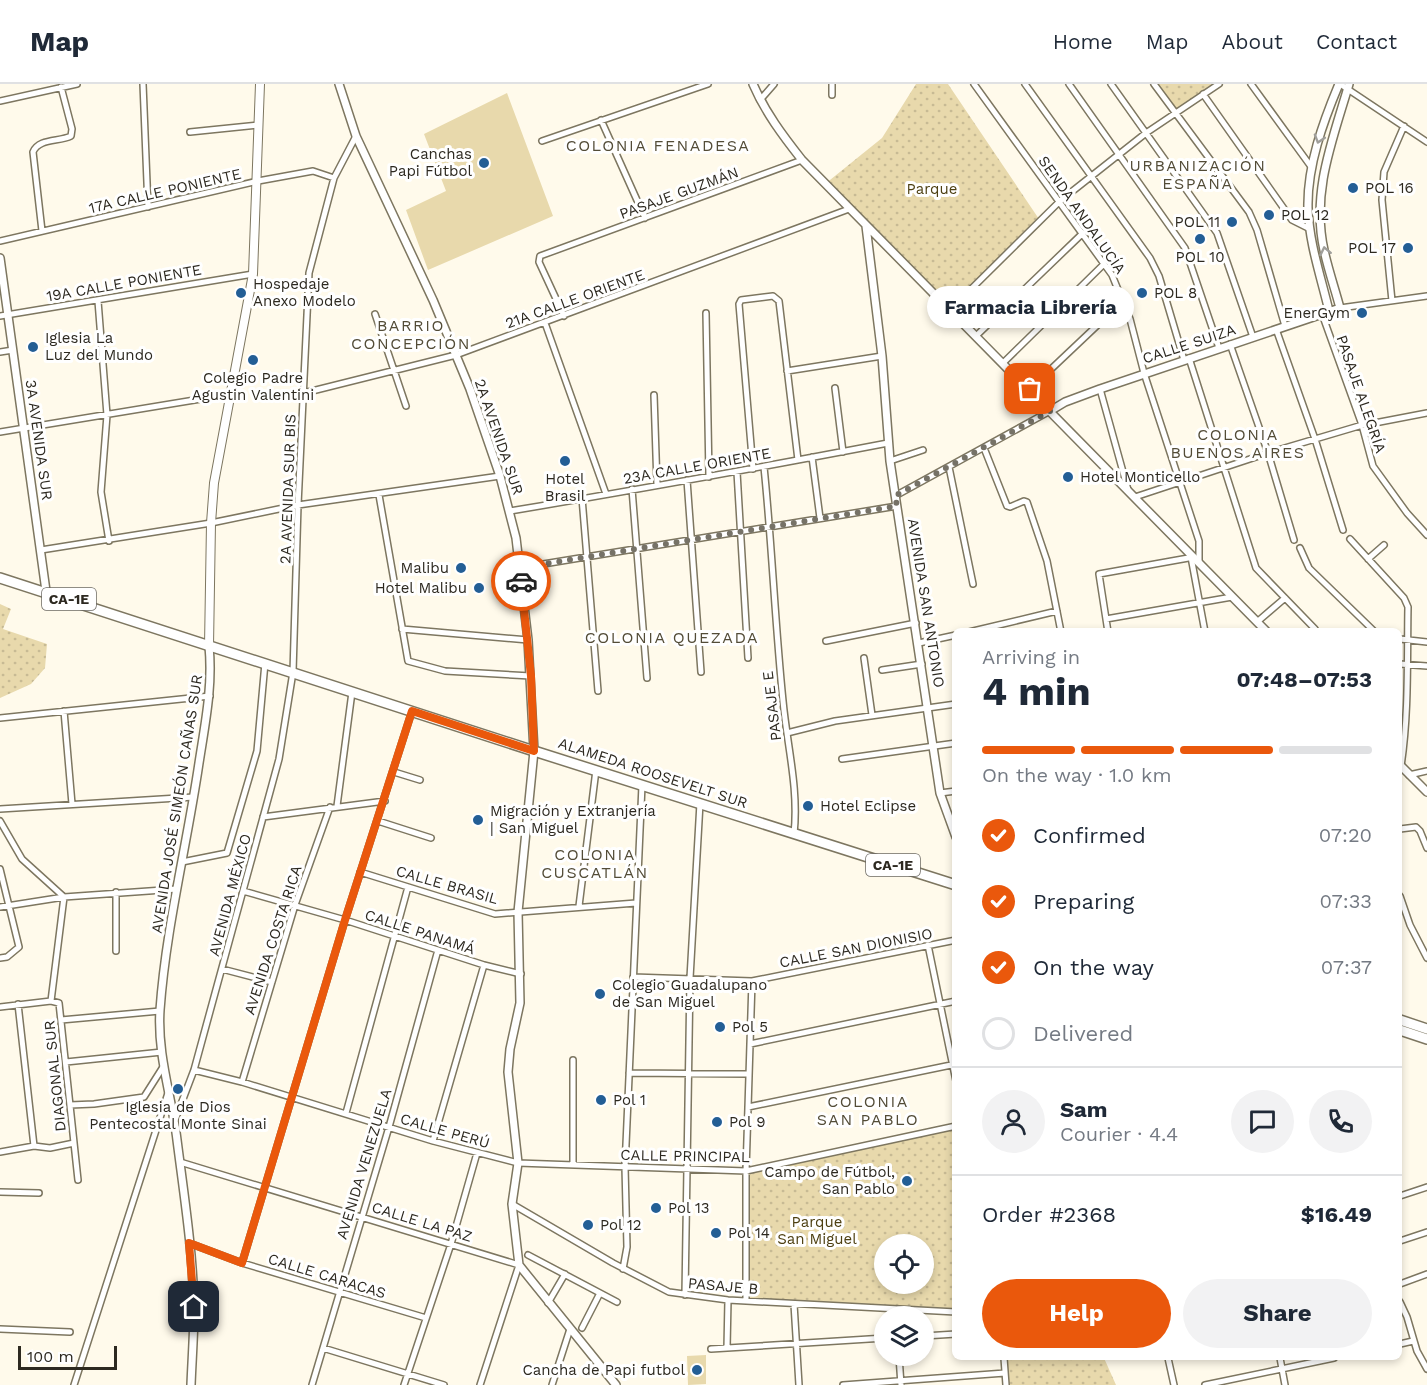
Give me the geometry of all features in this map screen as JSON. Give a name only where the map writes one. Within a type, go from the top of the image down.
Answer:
[{"type":"highway","name":"ALAMEDA ROOSEVELT SUR","points":[[0,578],[952,884]]},
{"type":"highway","points":[[1402,1021],[1427,1029]]},
{"type":"highway","points":[[1402,1031],[1427,1039]]},
{"type":"main road","name":"AVENIDA JOSÉ SIMEÓN CAÑAS SUR","points":[[209,646],[214,483],[253,274],[260,84]]},
{"type":"street","points":[[0,101],[77,84]]},
{"type":"street","points":[[143,84],[148,207]]},
{"type":"street","name":"2A AVENIDA SUR","points":[[339,84],[356,136],[433,300],[456,355],[500,476],[510,512],[519,568],[531,676],[534,751],[518,912],[520,1003],[510,1049],[508,1072],[518,1163],[512,1204],[519,1265]]},
{"type":"street","points":[[542,141],[693,86],[708,84]]},
{"type":"street","points":[[753,84],[780,132],[802,160],[1263,628]]},
{"type":"street","points":[[760,100],[774,84]]},
{"type":"street","points":[[832,84],[832,94]]},
{"type":"street","name":"SENDA ANDALUCÍA","points":[[974,84],[1112,275],[1138,346],[1144,373],[1199,541],[1195,559],[1204,628]]},
{"type":"street","points":[[1025,84],[1150,258],[1159,276],[1225,467],[1256,568],[1314,628]]},
{"type":"street","points":[[1069,84],[1185,248],[1219,348]]},
{"type":"street","points":[[1111,84],[1217,233],[1253,337]]},
{"type":"street","points":[[1154,84],[1249,212],[1257,230],[1285,326]]},
{"type":"street","points":[[950,310],[1060,201],[1146,133],[1219,84]]},
{"type":"street","points":[[1251,84],[1312,168]]},
{"type":"street","points":[[1326,313],[1310,229],[1309,187],[1318,142],[1340,84],[1349,87],[1427,142]]},
{"type":"street","points":[[42,231],[33,152],[35,146],[42,143],[71,136],[72,129],[62,87]]},
{"type":"street","points":[[1349,87],[1330,143],[1320,208],[1324,249],[1340,308],[1427,296]]},
{"type":"street","points":[[1203,94],[1292,220],[1310,229]]},
{"type":"street","points":[[600,120],[645,218]]},
{"type":"street","points":[[190,132],[258,125]]},
{"type":"street","points":[[1392,301],[1382,201],[1384,172],[1404,126]]},
{"type":"street","name":"2A AVENIDA SUR BIS","points":[[293,672],[309,273],[334,178],[356,136]]},
{"type":"street","name":"PASAJE GUZMÁN","points":[[564,316],[538,258],[802,160]]},
{"type":"street","name":"17A CALLE PONIENTE","points":[[0,241],[313,171],[334,178]]},
{"type":"street","points":[[1309,187],[1321,190]]},
{"type":"street","name":"21A CALLE ORIENTE","points":[[304,393],[456,355],[849,209]]},
{"type":"street","name":"AVENIDA SAN ANTONIO","points":[[866,226],[882,356],[888,443],[895,496],[940,793],[952,826]]},
{"type":"street","points":[[976,336],[1083,233]]},
{"type":"street","name":"3A AVENIDA SUR","points":[[0,258],[46,591]]},
{"type":"street","points":[[1003,363],[1104,264]]},
{"type":"street","name":"19A CALLE PONIENTE","points":[[0,316],[253,274]]},
{"type":"street","points":[[753,469],[739,304],[741,300],[773,296],[779,301],[798,460]]},
{"type":"street","points":[[98,301],[107,415],[101,492],[109,541]]},
{"type":"street","points":[[1030,389],[1123,302]]},
{"type":"street","name":"CALLE SUIZA","points":[[1050,411],[1065,402],[1144,373],[1340,308]]},
{"type":"street","points":[[706,313],[709,477]]},
{"type":"street","name":"PASAJE ALEGRÍA","points":[[1326,313],[1373,466],[1407,513],[1427,535]]},
{"type":"street","points":[[375,314],[406,406]]},
{"type":"street","points":[[545,323],[606,494]]},
{"type":"street","points":[[1276,329],[1315,439],[1343,530]]},
{"type":"street","points":[[1230,344],[1268,453],[1294,540]]},
{"type":"street","points":[[0,352],[14,350]]},
{"type":"street","points":[[787,371],[882,356]]},
{"type":"street","points":[[836,388],[843,452]]},
{"type":"street","points":[[1100,389],[1128,490]]},
{"type":"street","points":[[0,432],[231,394]]},
{"type":"street","points":[[654,395],[657,485]]},
{"type":"street","points":[[895,496],[1050,411]]},
{"type":"street","points":[[1135,497],[1362,425],[1427,413]]},
{"type":"street","name":"23A CALLE ORIENTE","points":[[510,512],[888,443]]},
{"type":"street","points":[[984,448],[1007,506],[1027,502],[1043,547],[1060,628]]},
{"type":"street","points":[[890,461],[923,450]]},
{"type":"street","points":[[812,457],[820,518]]},
{"type":"street","name":"PASAJE E","points":[[764,467],[771,527],[774,611],[797,808],[794,834]]},
{"type":"street","points":[[949,467],[973,584]]},
{"type":"street","points":[[737,472],[748,658]]},
{"type":"street","points":[[41,550],[109,541],[298,505],[500,476]]},
{"type":"street","points":[[687,480],[701,672]]},
{"type":"street","points":[[632,489],[647,678]]},
{"type":"street","points":[[379,495],[408,661],[445,670],[531,676]]},
{"type":"street","points":[[582,498],[598,691]]},
{"type":"street","points":[[519,568],[897,506]]},
{"type":"street","points":[[1350,539],[1404,598],[1408,607],[1402,757]]},
{"type":"street","points":[[1368,559],[1383,545]]},
{"type":"street","points":[[1300,548],[1310,568],[1371,628]]},
{"type":"street","points":[[1107,628],[1099,573],[1195,559]]},
{"type":"street","points":[[1106,619],[1232,597]]},
{"type":"street","points":[[1257,622],[1285,598]]},
{"type":"street","points":[[986,628],[1057,611]]},
{"type":"street","points":[[826,641],[916,623]]},
{"type":"street","points":[[402,629],[528,640]]},
{"type":"street","points":[[919,643],[952,636]]},
{"type":"street","points":[[1402,639],[1427,642]]},
{"type":"street","name":"AVENIDA JOSÉ SIMEÓN CAÑAS SUR","points":[[191,1385],[194,1307],[189,1243],[175,1120],[163,1067],[160,1011],[177,889],[210,696],[212,670],[209,646]]},
{"type":"street","points":[[864,658],[872,715]]},
{"type":"street","points":[[182,862],[227,853],[257,751],[265,663]]},
{"type":"street","points":[[882,670],[922,664]]},
{"type":"street","points":[[1402,664],[1427,666]]},
{"type":"street","name":"AVENIDA MÉXICO","points":[[175,1120],[194,1070],[279,759],[293,672]]},
{"type":"street","name":"AVENIDA COSTA RICA","points":[[242,1082],[295,905],[333,807],[352,691]]},
{"type":"street","points":[[0,718],[210,696]]},
{"type":"street","points":[[787,733],[835,721],[952,705]]},
{"type":"street","points":[[64,711],[72,804]]},
{"type":"street","points":[[242,1263],[345,920],[412,711]]},
{"type":"street","points":[[842,759],[952,744]]},
{"type":"street","points":[[1402,767],[1427,792]]},
{"type":"street","points":[[579,906],[596,770]]},
{"type":"street","points":[[1409,774],[1427,771]]},
{"type":"street","points":[[394,772],[420,780]]},
{"type":"street","points":[[623,1269],[627,1247],[625,1167],[642,784]]},
{"type":"street","points":[[940,793],[952,792]]},
{"type":"street","points":[[0,809],[194,797]]},
{"type":"street","points":[[263,817],[385,801]]},
{"type":"street","points":[[685,1295],[690,978],[700,803]]},
{"type":"street","points":[[0,821],[22,859],[64,897]]},
{"type":"street","points":[[378,821],[431,838]]},
{"type":"street","points":[[1402,830],[1416,827],[1427,848]]},
{"type":"street","points":[[0,869],[19,947],[7,957],[0,958]]},
{"type":"street","name":"CALLE BRASIL","points":[[360,872],[495,914],[636,903]]},
{"type":"street","points":[[346,1113],[408,887]]},
{"type":"street","points":[[0,907],[64,897],[177,889]]},
{"type":"street","name":"CALLE PANAMÁ","points":[[243,891],[345,920],[484,965],[521,974]]},
{"type":"street","points":[[116,892],[116,951]]},
{"type":"street","name":"DIAGONAL SUR","points":[[64,897],[51,1001],[59,1003],[78,1180]]},
{"type":"street","points":[[1402,900],[1426,954]]},
{"type":"street","name":"CALLE SAN DIONISIO","points":[[633,977],[752,981],[952,941]]},
{"type":"street","points":[[928,945],[952,1056]]},
{"type":"street","name":"AVENIDA VENEZUELA","points":[[312,1385],[389,1127],[438,950]]},
{"type":"street","points":[[433,1141],[484,965]]},
{"type":"street","points":[[222,969],[272,982]]},
{"type":"street","points":[[746,1300],[746,1171],[752,981]]},
{"type":"street","points":[[0,1007],[51,1001]]},
{"type":"street","points":[[750,1044],[952,1002]]},
{"type":"street","points":[[18,1004],[34,1146]]},
{"type":"street","points":[[61,1020],[160,1011]]},
{"type":"street","points":[[66,1062],[162,1052]]},
{"type":"street","points":[[573,1060],[573,1165]]},
{"type":"street","points":[[748,1107],[952,1064]]},
{"type":"street","points":[[70,1105],[144,1097],[163,1067]]},
{"type":"street","name":"CALLE PERÚ","points":[[194,1070],[242,1082],[433,1141],[518,1163]]},
{"type":"street","points":[[629,1073],[749,1074]]},
{"type":"street","points":[[74,1385],[168,1091]]},
{"type":"street","name":"CALLE PRINCIPAL","points":[[518,1163],[746,1171],[952,1127]]},
{"type":"street","points":[[0,1152],[34,1146],[50,1148],[74,1143]]},
{"type":"street","points":[[404,1385],[451,1244],[477,1153]]},
{"type":"street","name":"CALLE LA PAZ","points":[[180,1161],[519,1265]]},
{"type":"street","points":[[1402,1195],[1427,1187]]},
{"type":"street","points":[[0,1192],[39,1193]]},
{"type":"street","name":"PASAJE B","points":[[512,1204],[623,1269],[669,1292],[728,1300],[874,1308]]},
{"type":"street","points":[[1402,1240],[1427,1232]]},
{"type":"street","name":"CALLE CARACAS","points":[[189,1243],[242,1263],[426,1317]]},
{"type":"street","points":[[528,1255],[617,1302]]},
{"type":"street","points":[[519,1265],[616,1385]]},
{"type":"street","points":[[480,1385],[519,1265]]},
{"type":"street","points":[[548,1303],[566,1274]]},
{"type":"street","points":[[1402,1283],[1427,1274]]},
{"type":"street","points":[[582,1328],[600,1293]]},
{"type":"street","points":[[727,1348],[728,1300]]},
{"type":"street","points":[[794,1304],[799,1385]]},
{"type":"street","points":[[1402,1306],[1413,1341],[1427,1369]]},
{"type":"street","name":"PASAJE B","points":[[934,1311],[952,1312]]},
{"type":"street","points":[[0,1329],[70,1332]]},
{"type":"street","points":[[552,1385],[570,1329]]},
{"type":"street","points":[[934,1335],[952,1334]]},
{"type":"street","points":[[711,1349],[874,1339]]},
{"type":"street","points":[[1402,1344],[1413,1341]]},
{"type":"street","points":[[323,1348],[444,1385]]},
{"type":"street","points":[[1004,1360],[1006,1385]]},
{"type":"street","points":[[1168,1360],[1174,1385]]},
{"type":"street","points":[[1280,1360],[1285,1385]]},
{"type":"street","points":[[1205,1385],[1325,1360]]},
{"type":"street","points":[[900,1366],[901,1383]]},
{"type":"street","points":[[843,1385],[901,1383],[1005,1373]]},
{"type":"green space","name":"Parque","points":[[916,84],[948,84],[1041,222],[950,310],[825,184],[882,138]]},
{"type":"green space","points":[[1154,84],[1219,84],[1174,112]]},
{"type":"green space","name":"Canchas Papi Fútbol","points":[[507,93],[553,216],[428,270],[406,210],[446,191],[424,134]]},
{"type":"green space","points":[[0,604],[11,609],[3,629],[47,644],[45,668],[31,684],[0,698]]},
{"type":"green space","name":"Parque San Miguel","points":[[952,1127],[952,1311],[934,1310],[934,1306],[874,1307],[746,1300],[746,1171]]},
{"type":"green space","name":"Cancha de Papi futbol","points":[[706,1355],[706,1384],[688,1385],[687,1356]]},
{"type":"green space","points":[[1005,1360],[1105,1360],[1116,1385],[1006,1385]]},
{"type":"way so far","points":[[521,581],[519,568],[897,506],[895,496],[1050,411],[1030,389]]},
{"type":"place","name":"Canchas Papi Fútbol","points":[[484,163]]},
{"type":"place","name":"POL 16","points":[[1353,188]]},
{"type":"place","name":"POL 12","points":[[1269,215]]},
{"type":"place","name":"POL 11","points":[[1232,222]]},
{"type":"place","name":"POL 10","points":[[1200,239]]},
{"type":"place","name":"POL 17","points":[[1408,248]]},
{"type":"place","name":"Hospedaje Anexo Modelo","points":[[241,293]]},
{"type":"place","name":"POL 8","points":[[1142,293]]},
{"type":"place","name":"EnerGym","points":[[1362,313]]},
{"type":"place","name":"Iglesia La Luz del Mundo","points":[[33,347]]},
{"type":"place","name":"Colegio Padre Agustin Valentini","points":[[253,360]]},
{"type":"place","name":"Farmacia Librería","points":[[1030,389]]},
{"type":"place","name":"Hotel Brasil","points":[[565,461]]},
{"type":"place","name":"Hotel Monticello","points":[[1068,477]]},
{"type":"place","name":"Malibu","points":[[461,568]]},
{"type":"place","name":"Hotel Malibu","points":[[479,588]]},
{"type":"place","name":"Hotel Eclipse","points":[[808,806]]},
{"type":"place","name":"Migración y Extranjería | San Miguel","points":[[478,820]]},
{"type":"place","name":"Colegio Guadalupano de San Miguel","points":[[600,994]]},
{"type":"place","name":"Pol 5","points":[[720,1027]]},
{"type":"place","name":"Iglesia de Dios Pentecostal Monte Sinai","points":[[178,1089]]},
{"type":"place","name":"Pol 1","points":[[601,1100]]},
{"type":"place","name":"Pol 9","points":[[717,1122]]},
{"type":"place","name":"Campo de Fútbol, San Pablo","points":[[907,1181]]},
{"type":"place","name":"Pol 13","points":[[656,1208]]},
{"type":"place","name":"Pol 12","points":[[588,1225]]},
{"type":"place","name":"Pol 14","points":[[716,1233]]},
{"type":"place","name":"Cancha de Papi futbol","points":[[697,1370]]},
{"type":"district","name":"COLONIA FENADESA","points":[[658,145]]},
{"type":"district","name":"URBANIZACIÓN ESPAÑA","points":[[1198,174]]},
{"type":"district","name":"BARRIO CONCEPCIÓN","points":[[411,334]]},
{"type":"district","name":"COLONIA BUENOS AIRES","points":[[1238,443]]},
{"type":"district","name":"COLONIA QUEZADA","points":[[672,637]]},
{"type":"district","name":"COLONIA CUSCATLÁN","points":[[595,863]]},
{"type":"district","name":"COLONIA SAN PABLO","points":[[868,1110]]},
{"type":"route","points":[[194,1307],[189,1243],[242,1263],[345,920],[412,711],[534,751],[531,676],[521,581]]}]
